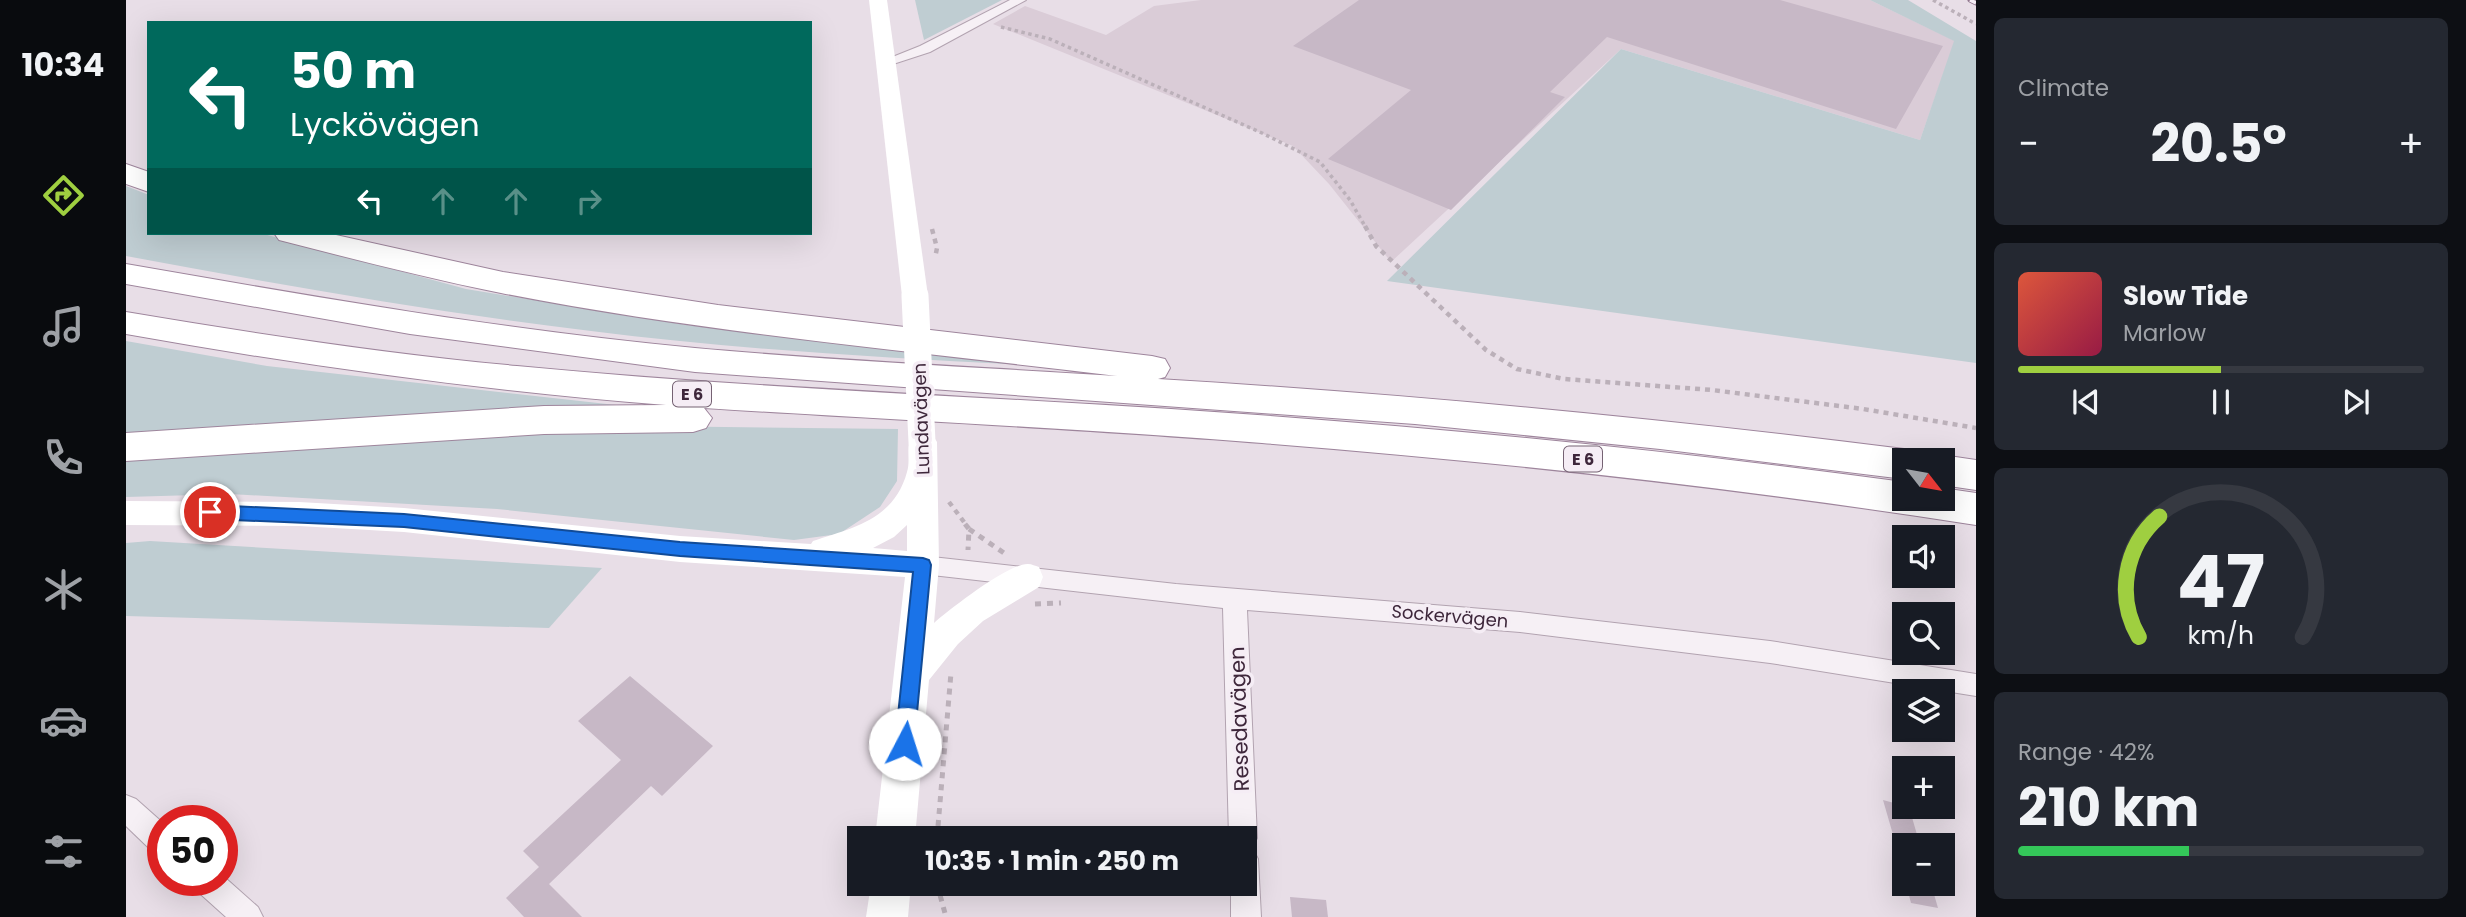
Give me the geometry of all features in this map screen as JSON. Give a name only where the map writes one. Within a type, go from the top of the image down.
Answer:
[{"type":"highway","points":[[126,173],[147,182]]},
{"type":"highway","points":[[298,235],[432,268],[642,307],[1234,378],[1494,416]]},
{"type":"highway","name":"E 6","points":[[126,274],[296,305],[494,335],[696,360],[1494,416],[1737,442],[1892,462]]},
{"type":"highway","name":"E 6","points":[[126,323],[376,363],[529,380],[685,394],[1261,429],[1726,474],[1892,496]]},
{"type":"highway","points":[[126,447],[357,430],[654,417],[1261,429]]},
{"type":"highway","points":[[1955,472],[1976,475]]},
{"type":"highway","points":[[1955,506],[1976,509]]},
{"type":"main road","name":"Lundavägen","points":[[878,0],[915,296],[923,456],[923,565],[896,826]]},
{"type":"main road","points":[[767,555],[815,552],[855,545],[870,537],[903,510],[911,498],[923,456]]},
{"type":"main road","points":[[126,513],[210,512],[390,520],[680,549],[923,565]]},
{"type":"main road","points":[[911,675],[946,634],[971,611],[1028,591]]},
{"type":"main road","points":[[887,917],[890,896]]},
{"type":"street","points":[[887,62],[925,49],[1020,0]]},
{"type":"street","name":"Sockervägen","points":[[923,565],[1028,591],[1235,599],[1520,622],[1770,652],[1976,685]]},
{"type":"street","name":"Resedavägen","points":[[1235,599],[1244,826]]},
{"type":"street","points":[[126,808],[147,827]]},
{"type":"street","points":[[224,896],[248,917]]},
{"type":"street","points":[[1245,896],[1246,917]]},
{"type":"path","points":[[1933,0],[1976,24]]},
{"type":"path","points":[[962,31],[1003,27],[1032,33],[1262,133],[1320,162],[1350,200],[1376,246],[1486,350],[1517,369],[1564,379],[1712,390],[1863,409],[1976,428]]},
{"type":"path","points":[[1028,591],[1072,603]]},
{"type":"path","points":[[940,896],[946,917]]},
{"type":"shaded area","points":[[915,0],[1002,0],[924,40]]},
{"type":"shaded area","points":[[1201,0],[1870,0],[1955,41],[1920,140],[1621,49],[1391,262],[1329,184],[1293,146],[993,24],[1025,6],[1106,35],[1154,6]]},
{"type":"shaded area","points":[[1870,0],[1908,0],[1976,41],[1976,363],[1387,281],[1621,49],[1920,140],[1954,41]]},
{"type":"shaded area","points":[[126,186],[147,194],[147,235],[267,235],[466,289],[687,325],[1088,368],[839,354],[653,338],[416,307],[126,256]]},
{"type":"shaded area","points":[[126,341],[267,366],[625,406],[126,437]]},
{"type":"shaded area","points":[[645,426],[898,429],[897,481],[880,507],[839,534],[794,540],[497,509],[230,494],[126,497],[126,460]]},
{"type":"shaded area","points":[[150,541],[602,568],[549,628],[126,616],[126,543]]},
{"type":"building","points":[[1359,0],[1780,0],[1943,46],[1896,129],[1607,37],[1550,92],[1565,97],[1451,210],[1328,159],[1411,90],[1293,46]]},
{"type":"building","points":[[630,676],[713,746],[662,796],[651,786],[549,884],[582,917],[524,917],[506,898],[539,867],[523,851],[621,760],[578,721]]},
{"type":"building","points":[[1883,800],[1892,802],[1892,819],[1912,819],[1917,833],[1893,833]]},
{"type":"building","points":[[1909,896],[1934,896],[1938,908],[1911,903]]},
{"type":"building","points":[[1290,897],[1326,900],[1328,917],[1292,917]]},
{"type":"railway","points":[[1970,0],[1976,3]]},
{"type":"route","points":[[210,512],[404,520],[680,549],[923,565],[905,744]]}]
